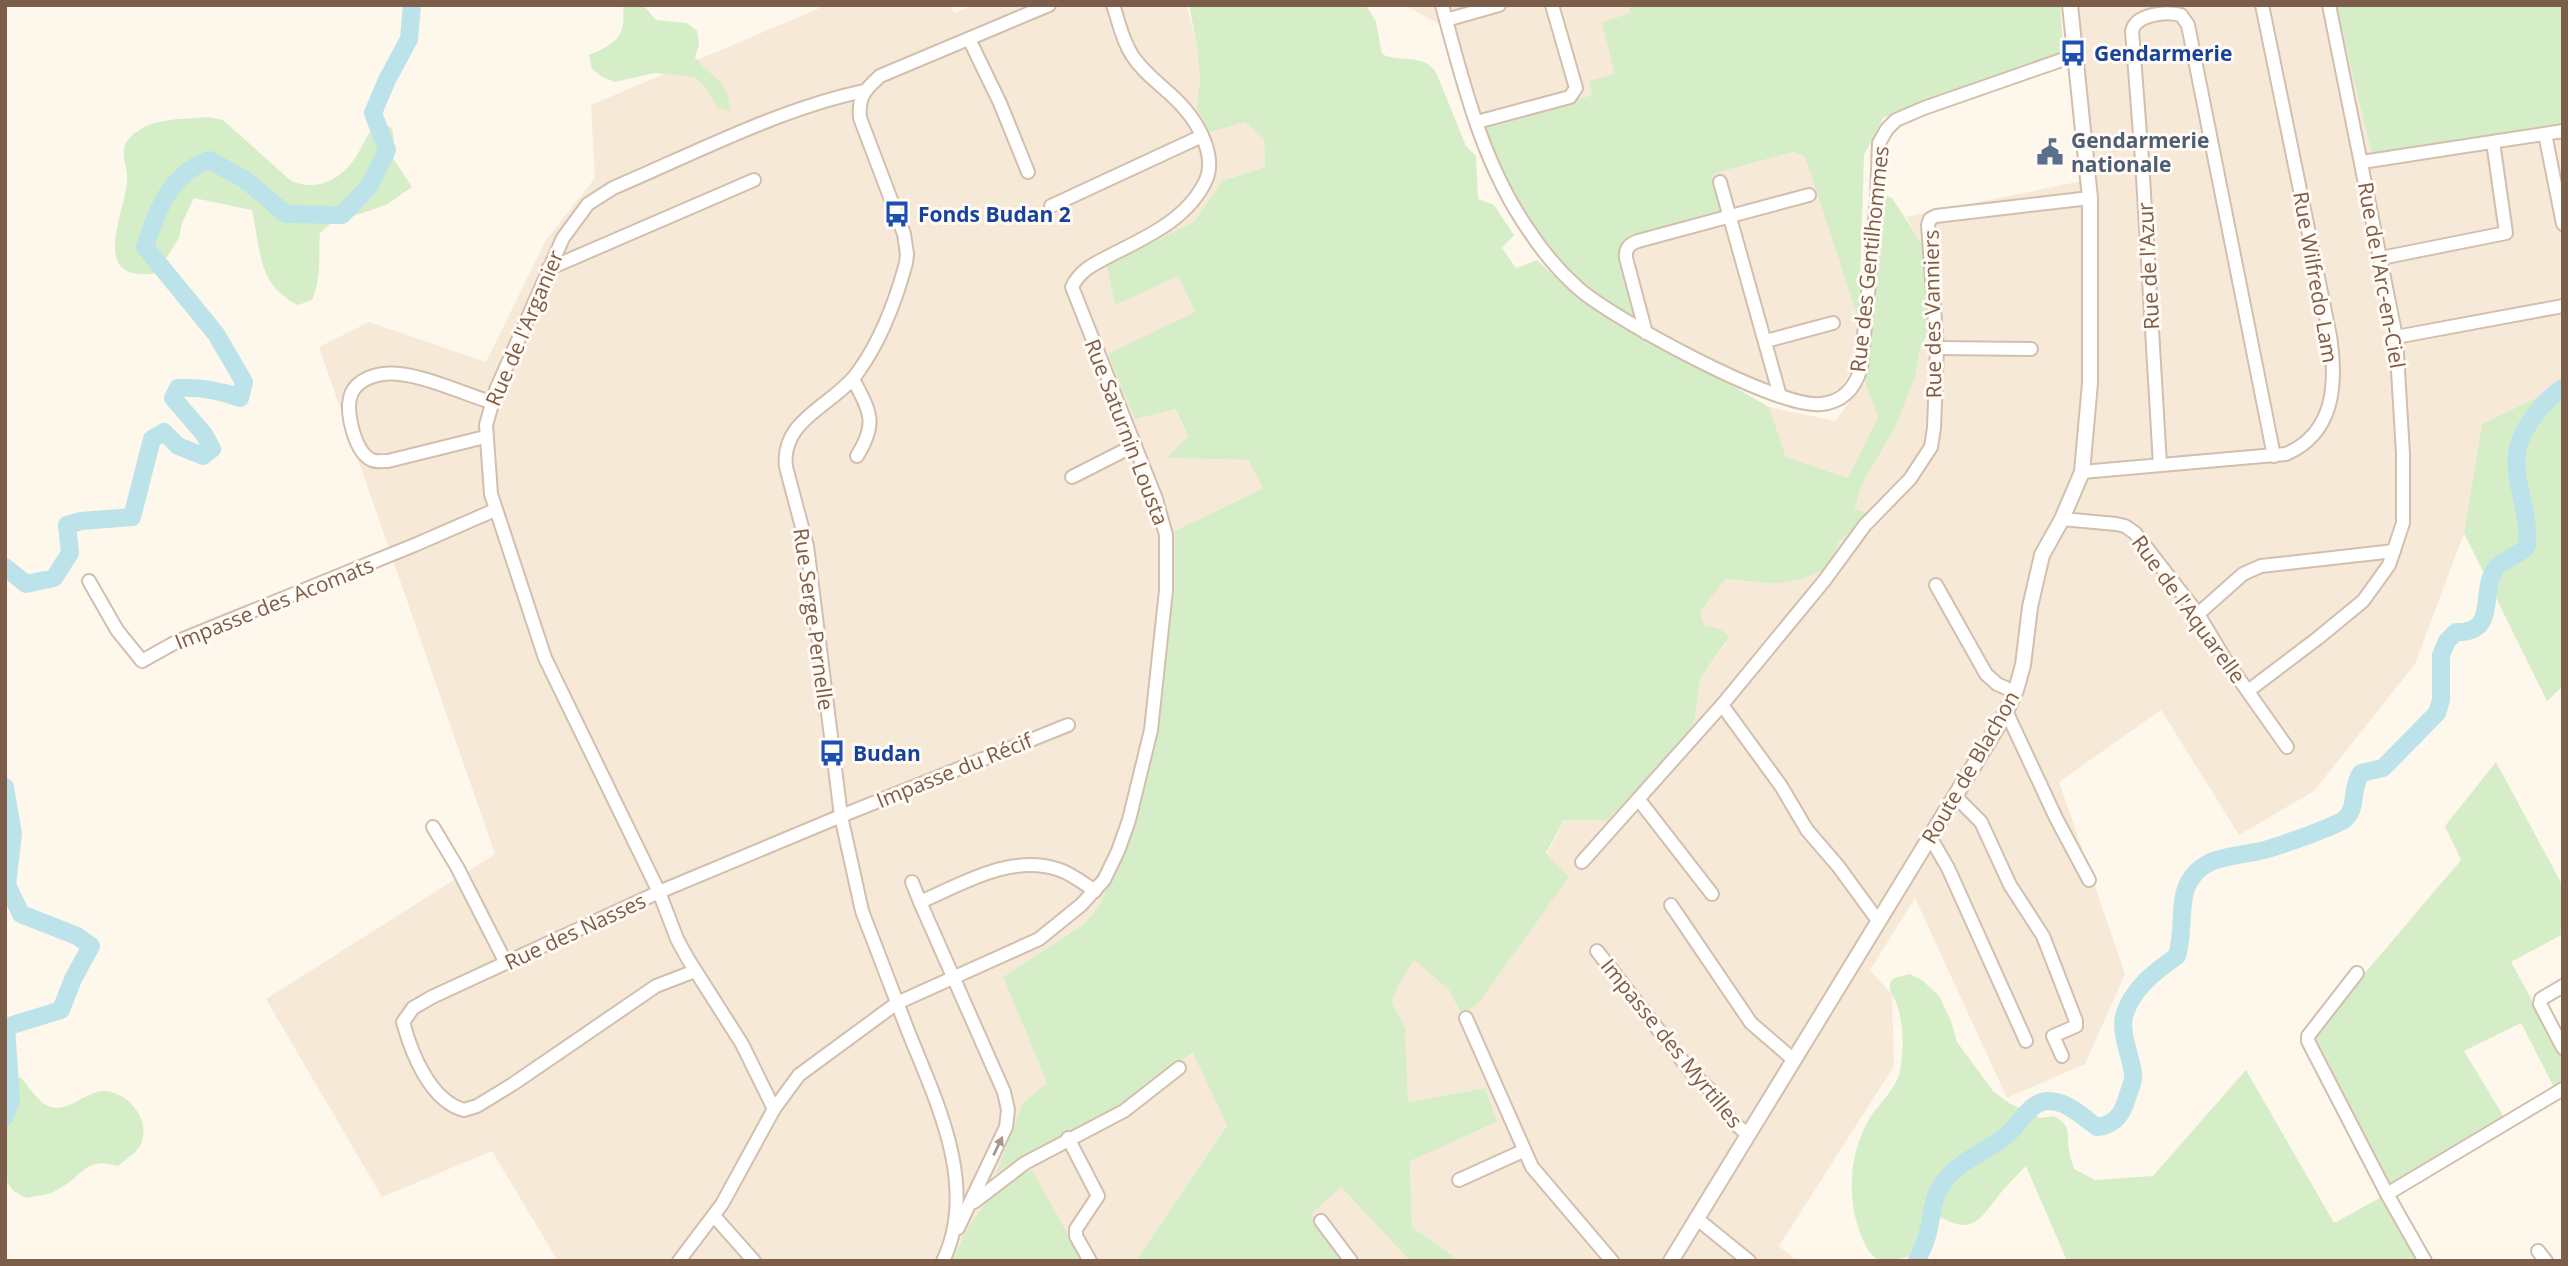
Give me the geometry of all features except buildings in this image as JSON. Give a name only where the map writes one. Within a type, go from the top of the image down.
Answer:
[{"type":"street","points":[[864,91],[880,76],[1049,5]]},
{"type":"street","name":"Rue Saturnin Lousta","points":[[679,1261],[714,1216],[774,1108],[799,1075],[897,1003],[1039,939],[1070,916],[1095,891],[1110,869],[1129,820],[1151,730],[1166,590],[1166,535],[1156,499],[1072,287],[1081,273],[1167,224],[1195,200],[1210,171],[1209,154],[1202,136],[1184,108],[1133,57],[1124,40],[1113,5]]},
{"type":"street","name":"Rue des Gentilhommes","points":[[1442,5],[1497,179],[1529,232],[1578,288],[1603,308],[1646,333],[1716,368],[1780,396],[1813,405],[1832,402],[1850,391],[1859,376],[1877,198],[1877,153],[1887,128],[1913,112],[2076,55]]},
{"type":"street","points":[[1446,20],[1499,5]]},
{"type":"street","points":[[1477,122],[1570,97],[1574,93],[1576,88],[1552,5]]},
{"type":"street","name":"Route de Blachon","points":[[1671,1261],[2006,712],[2015,692],[2023,665],[2042,555],[2062,519],[2082,472],[2090,383],[2090,198],[2070,5]]},
{"type":"street","name":"Rue Wilfredo Lam","points":[[2082,472],[2286,454],[2305,444],[2320,428],[2332,388],[2333,352],[2262,5]]},
{"type":"street","name":"Rue de l'Arc-en-Ciel","points":[[2248,691],[2363,601],[2382,577],[2403,523],[2403,454],[2396,337],[2329,5]]},
{"type":"street","name":"Rue de l'Azur","points":[[2160,465],[2132,31],[2134,23],[2139,19],[2174,13],[2181,15],[2188,25],[2274,456]]},
{"type":"street","points":[[969,39],[1000,103],[1028,172]]},
{"type":"street","name":"Rue de l'Arganier","points":[[774,1108],[742,1044],[677,939],[659,892],[545,657],[495,510],[491,494],[485,425],[491,402],[548,269],[563,238],[581,211],[604,192],[784,115],[838,96],[864,91]]},
{"type":"street","name":"Rue Serge Pernelle","points":[[864,91],[859,104],[860,118],[904,234],[907,254],[904,272],[886,321],[864,363],[853,379],[797,428],[787,446],[785,460],[808,557],[841,816],[857,896],[949,1141],[956,1201],[952,1241],[943,1261]]},
{"type":"street","points":[[2362,162],[2563,131]]},
{"type":"street","points":[[2545,134],[2563,224]]},
{"type":"street","points":[[1051,206],[1202,136]]},
{"type":"street","points":[[2381,258],[2506,233],[2493,142]]},
{"type":"street","points":[[548,269],[754,180]]},
{"type":"street","points":[[1720,183],[1780,396]]},
{"type":"street","points":[[1646,333],[1626,258],[1628,247],[1638,241],[1809,194]]},
{"type":"street","name":"Rue des Vanniers","points":[[1582,862],[1722,705],[1824,581],[1865,525],[1894,498],[1926,457],[1931,447],[1934,428],[1937,348],[1927,225],[1930,219],[1936,216],[2090,198]]},
{"type":"street","points":[[2396,337],[2563,306]]},
{"type":"street","points":[[1766,341],[1833,323]]},
{"type":"street","points":[[1937,348],[2031,349]]},
{"type":"street","points":[[485,437],[388,461],[371,460],[360,450],[353,436],[350,398],[358,384],[384,374],[412,376],[491,402]]},
{"type":"street","points":[[853,379],[870,420],[870,434],[857,456]]},
{"type":"street","points":[[1072,477],[1135,445]]},
{"type":"street","name":"Impasse des Acomats","points":[[89,582],[117,630],[142,661],[176,642],[495,510]]},
{"type":"street","name":"Rue de l'Aquarelle","points":[[2062,519],[2116,524],[2130,529],[2141,540],[2198,614],[2225,659],[2287,747]]},
{"type":"street","points":[[2198,614],[2244,574],[2261,566],[2394,551]]},
{"type":"street","points":[[1936,585],[1986,674],[1997,684],[2015,692]]},
{"type":"street","points":[[1722,705],[1775,778],[1801,821],[1879,922]]},
{"type":"street","points":[[2006,712],[2056,818],[2089,880]]},
{"type":"street","name":"Impasse du Récif","points":[[841,816],[1068,725]]},
{"type":"street","points":[[1955,796],[1981,822],[2010,885],[2043,936],[2060,975],[2076,1021],[2076,1026],[2053,1036],[2062,1056]]},
{"type":"street","points":[[1639,800],[1712,894]]},
{"type":"street","name":"Rue des Nasses","points":[[695,971],[656,986],[477,1106],[464,1110],[447,1102],[424,1075],[409,1044],[403,1021],[413,1008],[506,963],[659,892],[841,816]]},
{"type":"street","points":[[433,827],[457,867],[506,963]]},
{"type":"street","points":[[1930,837],[1948,868],[2025,1041]]},
{"type":"street","points":[[920,902],[988,873],[1020,864],[1059,870],[1095,891]]},
{"type":"street","points":[[912,882],[1004,1092],[1008,1110],[1003,1137],[952,1241]]},
{"type":"street","points":[[1671,905],[1751,1023],[1794,1060]]},
{"type":"street","name":"Impasse des Myrtilles","points":[[1597,951],[1692,1073],[1710,1090],[1730,1119],[1748,1135]]},
{"type":"street","points":[[2357,973],[2308,1036],[2308,1041],[2425,1261]]},
{"type":"street","points":[[2563,986],[2540,1001],[2563,1048]]},
{"type":"street","points":[[1466,1018],[1523,1151],[1540,1179],[1612,1261]]},
{"type":"street","points":[[969,1207],[1025,1163],[1068,1138],[1124,1111],[1179,1068]]},
{"type":"street","points":[[2387,1194],[2563,1089]]},
{"type":"street","points":[[1068,1138],[1098,1196],[1076,1228],[1076,1236],[1090,1261]]},
{"type":"street","points":[[1459,1180],[1523,1151]]},
{"type":"street","points":[[714,1216],[754,1261]]},
{"type":"street","points":[[1696,1218],[1749,1261]]},
{"type":"street","points":[[1321,1221],[1350,1261]]},
{"type":"shaded area","points":[[827,5],[950,5],[954,13],[974,5],[1187,5],[1197,46],[1200,79],[1198,108],[1245,122],[1264,139],[1265,167],[1222,181],[1194,222],[1108,265],[1178,276],[1195,313],[1109,354],[1174,409],[1188,436],[1168,458],[1248,460],[1263,488],[1175,531],[1175,582],[1163,676],[1152,752],[1139,810],[1099,906],[1084,924],[1003,977],[1047,1083],[1023,1104],[1079,1126],[1106,1114],[1194,1053],[1227,1124],[1136,1261],[1083,1261],[960,1241],[952,1261],[558,1261],[492,1151],[382,1197],[266,999],[495,854],[319,347],[369,322],[486,362],[546,240],[595,178],[591,105]]},
{"type":"shaded area","points":[[1404,5],[1628,5],[1630,13],[1615,74],[1592,95],[1484,126],[1454,32]]},
{"type":"shaded area","points":[[2078,5],[2336,5],[2373,155],[2563,123],[2563,385],[2482,424],[2464,533],[2415,664],[2314,791],[2239,835],[2161,710],[2059,782],[2125,974],[2085,1064],[2007,1098],[1915,898],[1870,970],[1892,995],[1894,1066],[1779,1246],[1797,1261],[1460,1261],[1412,1227],[1410,1160],[1496,1123],[1484,1088],[1407,1102],[1405,1029],[1392,1003],[1398,986],[1414,959],[1448,989],[1461,1013],[1565,820],[1695,718],[1700,679],[1726,643],[1721,629],[1704,625],[1700,612],[1726,579],[1775,584],[1803,579],[1830,567],[1839,542],[1869,514],[1855,509],[1861,486],[1896,426],[1926,339],[1922,244],[1906,217],[2096,178]]},
{"type":"shaded area","points":[[1795,152],[1804,156],[1809,169],[1859,321],[1856,364],[1840,388],[1821,399],[1795,396],[1723,369],[1635,322],[1620,258],[1622,248],[1716,173]]},
{"type":"shaded area","points":[[1865,382],[1878,417],[1848,478],[1786,457],[1769,407],[1835,421]]},
{"type":"shaded area","points":[[1341,1187],[1410,1261],[1344,1261],[1310,1214]]},
{"type":"green space","points":[[623,5],[643,5],[656,20],[687,23],[697,31],[699,44],[695,57],[723,86],[730,111],[718,108],[704,86],[694,77],[654,73],[615,82],[592,69],[589,55],[607,47],[621,32]]},
{"type":"green space","points":[[1189,5],[1366,5],[1376,22],[1382,54],[1424,62],[1436,72],[1466,146],[1476,156],[1478,199],[1494,205],[1514,235],[1502,248],[1516,268],[1537,260],[1572,293],[1769,407],[1786,457],[1848,478],[1878,417],[1865,382],[1881,194],[1892,198],[1922,244],[1930,287],[1929,330],[1896,426],[1861,486],[1855,509],[1870,514],[1839,542],[1830,567],[1803,579],[1776,584],[1726,579],[1700,612],[1704,625],[1721,629],[1729,637],[1700,679],[1695,718],[1686,740],[1607,820],[1564,820],[1546,853],[1569,877],[1477,1005],[1461,1013],[1448,989],[1414,960],[1398,986],[1392,1003],[1405,1028],[1408,1102],[1485,1088],[1497,1122],[1410,1161],[1412,1227],[1460,1261],[1410,1261],[1341,1187],[1311,1214],[1344,1261],[1136,1261],[1227,1125],[1193,1053],[1106,1114],[1079,1126],[996,1173],[1023,1103],[1047,1083],[1003,977],[1084,924],[1099,906],[1139,810],[1152,752],[1163,676],[1175,582],[1175,531],[1263,488],[1248,460],[1167,458],[1188,436],[1175,409],[1135,419],[1108,354],[1195,312],[1178,276],[1115,305],[1107,265],[1194,222],[1222,181],[1265,167],[1264,139],[1245,122],[1210,132],[1197,108],[1200,79]]},
{"type":"green space","points":[[1628,5],[2060,5],[2064,53],[1883,118],[1864,155],[1859,321],[1804,156],[1794,152],[1716,173],[1712,178],[1721,214],[1622,248],[1620,258],[1635,322],[1582,281],[1542,238],[1512,187],[1484,126],[1592,95],[1589,81],[1615,74],[1602,22],[1630,13]]},
{"type":"green space","points":[[2336,5],[2563,5],[2563,123],[2372,155]]},
{"type":"green space","points":[[209,117],[223,120],[290,180],[309,185],[327,182],[344,171],[379,123],[392,128],[394,141],[391,155],[412,187],[386,205],[330,224],[320,233],[315,292],[312,300],[298,305],[285,297],[268,277],[252,210],[194,198],[182,223],[179,238],[157,273],[136,274],[123,268],[116,258],[115,244],[127,182],[125,145],[136,132],[155,123]]},
{"type":"green space","points":[[2563,385],[2563,686],[2547,701],[2464,533],[2482,424]]},
{"type":"green space","points":[[2496,762],[2563,886],[2563,934],[2511,962],[2563,1057],[2563,1089],[2557,1093],[2521,1023],[2464,1051],[2507,1122],[2388,1194],[2424,1261],[2067,1261],[2026,1166],[1973,1223],[1959,1225],[1938,1216],[1926,1221],[1922,1235],[1910,1256],[1887,1261],[1876,1258],[1867,1248],[1854,1210],[1854,1161],[1863,1130],[1892,1089],[1900,1071],[1902,1027],[1890,984],[1894,978],[1910,974],[1922,980],[1939,996],[1957,1042],[1993,1091],[2009,1103],[2040,1118],[2054,1116],[2060,1120],[2068,1131],[2069,1151],[2074,1169],[2095,1180],[2153,1176],[2246,1070],[2334,1223],[2387,1194],[2312,1042],[2314,1033],[2461,860],[2445,826]]},
{"type":"green space","points":[[20,1077],[38,1098],[51,1107],[70,1105],[95,1092],[120,1095],[140,1116],[144,1135],[141,1144],[118,1166],[92,1165],[55,1191],[26,1198],[14,1191],[5,1180],[5,1093]]},
{"type":"green space","points":[[1032,1170],[1083,1261],[952,1261],[965,1233],[983,1207],[1005,1185]]},
{"type":"waterway","points":[[5,567],[26,584],[54,578],[70,553],[67,525],[81,521],[132,517],[152,439],[164,432],[178,446],[203,456],[212,449],[204,434],[173,398],[178,388],[210,390],[240,398],[244,382],[216,334],[145,247],[160,207],[184,174],[209,160],[244,179],[286,214],[342,215],[370,185],[387,150],[373,113],[409,39],[412,5]]},
{"type":"waterway","points":[[1917,1261],[1929,1230],[1936,1195],[1945,1180],[1960,1165],[2006,1136],[2034,1106],[2046,1101],[2061,1103],[2097,1127],[2109,1124],[2121,1113],[2133,1077],[2123,1030],[2124,1016],[2139,989],[2153,974],[2177,956],[2185,894],[2194,875],[2202,867],[2222,858],[2268,849],[2344,820],[2351,810],[2355,787],[2361,773],[2383,768],[2437,713],[2441,700],[2441,655],[2447,641],[2456,632],[2469,631],[2478,626],[2486,610],[2490,579],[2495,569],[2527,546],[2525,512],[2518,481],[2517,451],[2522,436],[2535,415],[2563,388]]},
{"type":"waterway","points":[[5,787],[13,834],[7,885],[21,914],[77,936],[91,946],[73,979],[61,1010],[6,1027],[11,1099],[5,1117]]},
{"type":"place","name":"Gendarmerie","points":[[2073,53]]},
{"type":"place","name":"Gendarmerie nationale","points":[[2050,152]]},
{"type":"place","name":"Fonds Budan 2","points":[[897,214]]},
{"type":"place","name":"Budan","points":[[832,753]]}]
